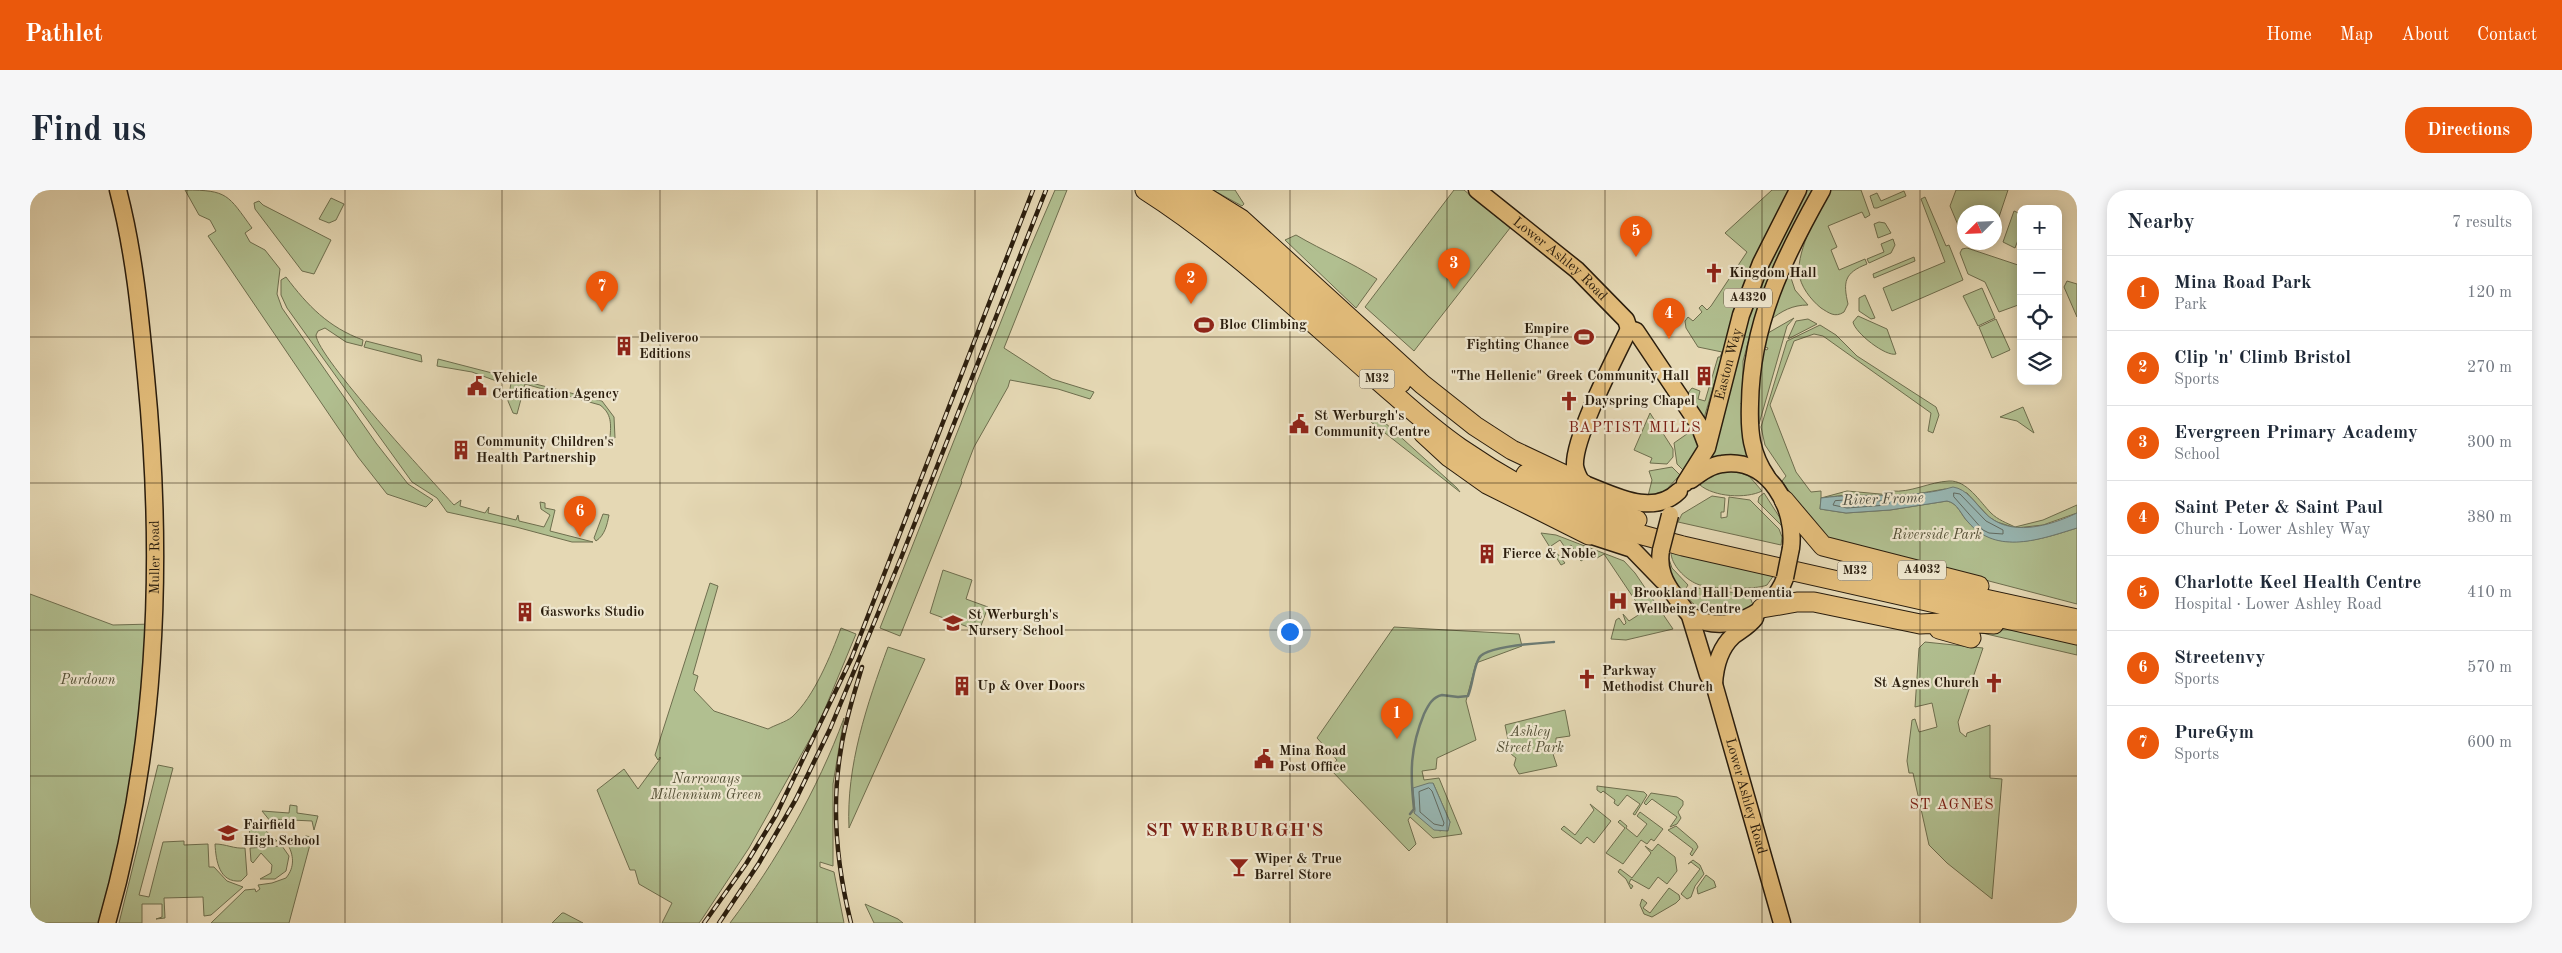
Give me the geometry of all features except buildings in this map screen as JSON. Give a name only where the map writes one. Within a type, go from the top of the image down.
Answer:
[{"type":"highway","name":"M32","points":[[1145,190],[1251,267],[1311,322],[1458,447],[1499,474],[1562,507],[1632,532],[1683,546],[2075,629]]},
{"type":"highway","name":"M32","points":[[1171,190],[1227,230],[1260,257],[1413,394],[1466,438],[1505,463],[1565,494],[1633,519],[1687,534],[2075,629]]},
{"type":"highway","name":"M32","points":[[1194,190],[1241,220],[1422,384],[1475,426],[1512,450],[1582,483]]},
{"type":"highway","name":"M32","points":[[1311,322],[1400,413],[1449,457],[1487,484],[1589,535]]},
{"type":"highway","name":"A4032","points":[[1784,500],[1817,541],[1830,549],[1908,566],[2077,615]]},
{"type":"highway","points":[[1760,610],[1797,602],[1814,602],[1920,624],[1971,638]]},
{"type":"highway","points":[[1920,624],[1963,622],[2075,629]]},
{"type":"main road","name":"Muller Road","points":[[107,923],[134,810],[143,758],[152,675],[155,576],[154,468],[150,410],[134,268],[118,190]]},
{"type":"main road","name":"Lower Ashley Road","points":[[1477,190],[1577,270],[1626,320],[1699,424],[1707,448]]},
{"type":"main road","name":"Easton Way","points":[[1682,487],[1707,448],[1741,315],[1761,263],[1798,190]]},
{"type":"main road","name":"Easton Way","points":[[1767,477],[1757,463],[1751,441],[1750,390],[1757,336],[1768,302],[1792,245],[1822,190]]},
{"type":"main road","points":[[1632,330],[1592,410],[1581,440],[1575,465],[1582,483],[1645,504],[1661,502],[1682,487]]},
{"type":"main road","name":"A4320","points":[[1724,463],[1750,468],[1767,477],[1784,500],[1792,530],[1791,548],[1785,578],[1777,594],[1760,610],[1723,624],[1710,624],[1690,616],[1669,588],[1661,567],[1661,550],[1670,514],[1682,487],[1711,467],[1724,463]]},
{"type":"main road","points":[[1589,535],[1632,549],[1646,561],[1669,588]]},
{"type":"main road","name":"Lower Ashley Road","points":[[1714,684],[1717,665],[1724,648],[1733,636],[1754,620],[1760,610]]},
{"type":"main road","name":"Lower Ashley Road","points":[[1690,616],[1708,675],[1714,684],[1780,916]]},
{"type":"green space","points":[[185,190],[219,193],[232,201],[252,228],[245,233],[250,242],[265,250],[280,269],[277,294],[282,308],[376,443],[408,484],[433,500],[426,507],[387,494],[358,457],[208,236],[216,231],[210,220],[199,215]]},
{"type":"green space","points":[[1055,190],[1067,190],[1004,348],[1052,379],[1094,392],[1090,399],[1058,389],[1010,380],[1008,387],[974,447],[962,482],[900,636],[880,628],[1030,248]]},
{"type":"green space","points":[[1213,190],[1235,190],[1244,204],[1242,206]]},
{"type":"green space","points":[[1454,190],[1464,190],[1510,228],[1414,351],[1365,307]]},
{"type":"green space","points":[[1772,190],[1792,190],[1731,327],[1704,418],[1688,393],[1692,388],[1700,391],[1698,399],[1705,401],[1718,357],[1720,357],[1722,352],[1698,347],[1686,328],[1685,321],[1688,317],[1693,321],[1702,312],[1699,308],[1702,305],[1707,310],[1711,306],[1747,252],[1725,233]]},
{"type":"green space","points":[[1804,190],[1814,190],[1757,310],[1743,361],[1743,429],[1745,449],[1750,462],[1710,460],[1716,442],[1748,306]]},
{"type":"green space","points":[[1830,190],[1861,190],[1870,215],[1865,218],[1862,212],[1828,226],[1837,247],[1831,250],[1839,270],[1865,259],[1867,264],[1859,267],[1847,279],[1848,304],[1844,312],[1838,315],[1827,312],[1813,301],[1804,288],[1799,273],[1801,253],[1805,242]]},
{"type":"green space","points":[[1956,190],[2008,190],[2002,208],[2002,205],[1957,205],[1957,223],[1950,206]]},
{"type":"green space","points":[[1904,191],[1906,196],[1874,208],[1870,196],[1877,193],[1881,201]]},
{"type":"green space","points":[[1925,197],[1946,246],[1949,245],[1963,280],[1892,311],[1883,288],[1945,262],[1921,199]]},
{"type":"green space","points":[[331,198],[344,204],[336,220],[329,223],[319,219]]},
{"type":"green space","points":[[259,201],[263,205],[331,240],[314,274],[302,271],[255,209],[254,203]]},
{"type":"green space","points":[[2014,211],[2017,212],[2017,243],[2015,248],[2003,242]]},
{"type":"green space","points":[[1879,222],[1885,223],[1891,233],[1878,238],[1874,224]]},
{"type":"green space","points":[[1296,235],[1377,279],[1356,308],[1285,240]]},
{"type":"green space","points":[[1893,239],[1895,245],[1891,253],[1869,263],[1867,259],[1884,252],[1881,244]]},
{"type":"green space","points":[[1962,250],[1973,250],[2017,265],[2017,305],[1999,312],[1985,282],[1968,274],[1960,253]]},
{"type":"green space","points":[[1914,257],[1915,261],[1874,278],[1873,274]]},
{"type":"green space","points":[[1789,272],[1795,290],[1808,305],[1787,309],[1770,320],[1780,286]]},
{"type":"green space","points":[[286,277],[302,297],[329,322],[339,329],[363,340],[362,346],[346,342],[325,328],[318,331],[316,335],[321,348],[354,392],[454,505],[461,500],[460,506],[485,513],[489,507],[488,513],[516,520],[518,515],[519,521],[544,527],[550,515],[541,509],[540,502],[545,503],[545,508],[555,510],[550,531],[593,542],[572,542],[516,527],[447,512],[437,498],[412,482],[287,308],[281,295],[281,280]]},
{"type":"green space","points":[[2067,281],[2077,284],[2077,317],[2064,287]]},
{"type":"green space","points":[[1982,288],[1995,318],[1978,326],[1963,296]]},
{"type":"green space","points":[[1865,295],[1875,318],[1871,319],[1859,311],[1859,298]]},
{"type":"green space","points":[[1858,316],[1887,329],[1896,354],[1885,352],[1859,332],[1853,322]]},
{"type":"green space","points":[[1794,318],[1787,326],[1759,424],[1758,381],[1762,348],[1767,350],[1768,348],[1763,346],[1768,333]]},
{"type":"green space","points":[[1808,319],[1817,324],[1788,339],[1796,321]]},
{"type":"green space","points":[[1996,319],[2010,350],[1992,358],[1979,327]]},
{"type":"green space","name":"Riverside Park","points":[[1820,325],[1836,335],[1857,356],[1936,407],[1939,415],[1933,433],[1928,431],[1931,413],[1823,336],[1814,334],[1794,341],[1770,405],[1796,472],[1811,492],[1821,491],[1820,509],[1846,513],[1890,510],[1947,501],[1954,504],[1968,522],[1980,532],[1992,538],[2006,541],[2035,540],[2077,528],[2077,604],[1832,540],[1819,533],[1782,481],[1786,476],[1765,445],[1761,427],[1787,341]]},
{"type":"green space","points":[[366,341],[421,355],[422,362],[364,347]]},
{"type":"green space","points":[[438,359],[496,374],[499,382],[472,372],[437,366]]},
{"type":"green space","points":[[516,379],[602,401],[614,417],[615,438],[610,438],[609,416],[600,405],[525,384],[517,414],[513,413],[508,401],[511,383]]},
{"type":"green space","points":[[2023,407],[2034,433],[2017,421],[2000,417]]},
{"type":"green space","points":[[1372,411],[1457,488],[1460,492],[1371,422]]},
{"type":"green space","points":[[1650,413],[1673,449],[1673,457],[1667,464],[1650,463],[1652,458],[1634,450]]},
{"type":"green space","points":[[1694,429],[1698,442],[1697,451],[1683,470],[1677,464],[1674,443]]},
{"type":"green space","points":[[1672,467],[1680,475],[1665,491],[1648,496],[1652,480],[1649,471]]},
{"type":"green space","points":[[1733,470],[1749,476],[1762,491],[1755,494],[1730,496],[1713,492],[1700,485],[1716,472]]},
{"type":"green space","points":[[1949,481],[1962,484],[1973,492],[1994,515],[2015,527],[2043,520],[2077,505],[2077,513],[2043,525],[2016,528],[1997,522],[1989,517],[1967,493],[1945,489],[1904,496],[1846,495],[1821,498],[1847,491],[1891,495],[1891,491],[1906,490]]},
{"type":"green space","points":[[1764,493],[1782,521],[1786,534],[1781,525],[1758,502],[1759,497]]},
{"type":"green space","points":[[1712,496],[1725,498],[1724,512],[1721,512],[1721,518],[1727,517],[1729,497],[1750,500],[1779,529],[1782,537],[1781,545],[1678,522],[1682,514]]},
{"type":"green space","points":[[603,514],[609,515],[604,533],[596,541],[594,538]]},
{"type":"green space","points":[[1541,533],[1556,535],[1624,561],[1635,573],[1673,629],[1626,640],[1611,639],[1616,620],[1619,618],[1624,625],[1626,623],[1623,614],[1629,621],[1643,612],[1604,554],[1597,558],[1594,553],[1581,561],[1571,545],[1566,549],[1560,540],[1551,546],[1565,563],[1561,565]]},
{"type":"green space","points":[[1671,552],[1774,575],[1767,585],[1761,587],[1703,586],[1692,582],[1676,567]]},
{"type":"green space","points":[[1668,556],[1672,568],[1688,585],[1683,593],[1668,572]]},
{"type":"green space","points":[[943,570],[972,580],[966,599],[988,607],[979,631],[930,613]]},
{"type":"green space","name":"Narroways Millennium Green","points":[[710,583],[718,586],[693,674],[698,676],[694,690],[714,711],[768,729],[787,720],[800,709],[815,687],[841,628],[856,634],[819,723],[749,848],[702,919],[699,923],[662,923],[672,903],[639,884],[635,870],[630,870],[597,790],[624,769],[638,789],[660,759],[660,757],[658,760],[655,755]]},
{"type":"green space","points":[[1698,588],[1745,594],[1750,597],[1753,605],[1742,611],[1724,616],[1708,614],[1684,594],[1691,589]]},
{"type":"green space","name":"Purdown","points":[[30,594],[113,625],[153,624],[130,807],[99,923],[30,923]]},
{"type":"green space","points":[[1394,627],[1519,634],[1522,646],[1476,663],[1466,701],[1476,740],[1437,758],[1436,769],[1422,771],[1424,780],[1439,778],[1462,834],[1433,838],[1410,817],[1408,820],[1416,844],[1409,851],[1330,769],[1337,760],[1317,738]],"holes":[[[1433,783],[1450,822],[1448,828],[1440,831],[1414,813]]]},
{"type":"green space","points":[[2000,627],[2077,640],[2077,655],[1969,630]]},
{"type":"green space","points":[[1925,642],[1983,648],[1958,722],[1960,732],[1966,737],[1967,733],[1990,725],[1990,778],[2002,779],[1992,899],[1947,863],[1929,845],[1913,773],[1909,773],[1907,761],[1912,720],[1915,719],[1919,732],[1937,727],[1932,703],[1915,707],[1919,648]]},
{"type":"green space","points":[[888,647],[925,659],[849,828],[849,805],[854,759],[859,736]]},
{"type":"green space","name":"Ashley Street Park","points":[[1565,710],[1570,736],[1556,738],[1556,743],[1551,744],[1554,747],[1555,753],[1553,754],[1557,766],[1519,774],[1514,765],[1516,758],[1511,754],[1505,725]]},
{"type":"green space","name":"Narroways Millennium Green","points":[[844,718],[833,784],[833,866],[820,862],[820,867],[834,872],[844,923],[730,923],[764,875],[809,798],[834,745]]},
{"type":"green space","points":[[158,765],[173,768],[139,895],[149,897],[163,842],[184,841],[184,845],[208,844],[209,867],[214,867],[227,881],[243,887],[211,915],[204,916],[203,897],[164,898],[165,918],[156,919],[162,917],[162,904],[142,904],[142,923],[119,923]]},
{"type":"green space","points":[[1597,786],[1644,792],[1647,795],[1635,815],[1633,814],[1640,804],[1627,795],[1618,806],[1614,803],[1615,800],[1603,791],[1601,793],[1597,790]]},
{"type":"green space","points":[[1651,793],[1677,797],[1683,801],[1683,805],[1678,812],[1681,818],[1677,824],[1670,827],[1677,817],[1652,799],[1646,805],[1644,803]]},
{"type":"green space","points":[[1590,804],[1611,821],[1594,843],[1587,837],[1581,844],[1561,829],[1564,826],[1575,835],[1594,810]]},
{"type":"green space","points":[[290,805],[297,806],[297,813],[318,816],[314,830],[312,821],[271,819],[271,822],[262,811],[289,813]]},
{"type":"green space","points":[[1640,812],[1663,829],[1654,841],[1651,839],[1647,844],[1641,840],[1623,864],[1606,853],[1625,828],[1618,822],[1620,820],[1637,837],[1647,824],[1637,816]]},
{"type":"green space","points":[[253,819],[277,841],[250,843],[249,823]]},
{"type":"green space","points":[[1676,826],[1696,843],[1698,847],[1692,856],[1690,854],[1693,849],[1668,830]]},
{"type":"green space","points":[[306,836],[312,837],[289,923],[211,923],[245,890],[255,889],[256,892],[260,889],[258,885],[286,878],[292,865],[291,852],[287,843]]},
{"type":"green space","points":[[215,844],[245,848],[247,875],[241,881],[234,881],[223,875],[216,857]]},
{"type":"green space","points":[[1658,844],[1675,857],[1677,871],[1667,884],[1658,877],[1649,889],[1631,879],[1629,883],[1633,886],[1631,889],[1626,879],[1618,872],[1620,869],[1632,878],[1651,853],[1645,846],[1652,851]]},
{"type":"green space","points":[[282,846],[289,856],[286,871],[275,879],[260,879],[271,873],[272,865],[261,853],[253,863],[251,861],[250,848]]},
{"type":"green space","points":[[1693,860],[1700,865],[1704,874],[1695,886],[1691,897],[1687,899],[1681,894],[1700,869],[1691,862],[1688,864]]},
{"type":"green space","points":[[1706,875],[1714,881],[1716,887],[1698,894],[1697,888]]},
{"type":"green space","points":[[1669,888],[1679,895],[1680,899],[1652,917],[1644,914],[1640,905],[1642,899],[1647,903],[1643,908],[1650,913]]},
{"type":"green space","points":[[865,904],[898,919],[903,923],[874,923]]},
{"type":"green space","points":[[564,913],[583,923],[552,923]]},
{"type":"water","name":"River Frome","points":[[1953,487],[1967,493],[1985,513],[1995,521],[2006,525],[2030,527],[2042,525],[2077,513],[2077,528],[2034,540],[2006,542],[1992,539],[1980,532],[1968,522],[1954,504],[1947,501],[1890,510],[1846,513],[1820,509],[1821,498],[1904,495]]},
{"type":"water","points":[[1433,783],[1450,822],[1448,831],[1434,830],[1414,813],[1413,788]]},
{"type":"waterway","points":[[1410,814],[1414,809],[1412,761],[1416,738],[1419,726],[1431,702],[1442,695],[1468,696],[1477,662],[1484,654],[1502,648],[1554,642]]},
{"type":"railway","points":[[704,923],[746,864],[776,815],[852,657],[1033,190]]},
{"type":"railway","points":[[719,923],[759,863],[796,799],[830,729],[901,558],[1046,190]]},
{"type":"railway","points":[[851,923],[839,858],[836,792],[843,739],[862,667]]},
{"type":"place","name":"Charlotte Keel Health Centre","points":[[1636,257]]},
{"type":"place","name":"Kingdom Hall","points":[[1714,273]]},
{"type":"place","name":"Evergreen Primary Academy","points":[[1454,289]]},
{"type":"place","name":"Clip 'n' Climb Bristol","points":[[1191,304]]},
{"type":"place","name":"PureGym","points":[[602,312]]},
{"type":"place","name":"Bloc Climbing","points":[[1204,325]]},
{"type":"place","name":"Empire Fighting Chance","points":[[1584,337]]},
{"type":"place","name":"Saint Peter & Saint Paul","points":[[1669,339]]},
{"type":"place","name":"Deliveroo Editions","points":[[624,346]]},
{"type":"place","name":"\"The Hellenic\" Greek Community Hall","points":[[1704,376]]},
{"type":"place","name":"Vehicle Certification Agency","points":[[477,386]]},
{"type":"place","name":"Dayspring Chapel","points":[[1569,401]]},
{"type":"place","name":"St Werburgh's Community Centre","points":[[1299,424]]},
{"type":"place","name":"Community Children's Health Partnership","points":[[461,450]]},
{"type":"place","name":"Streetenvy","points":[[580,537]]},
{"type":"place","name":"Fierce & Noble","points":[[1487,554]]},
{"type":"place","name":"Brookland Hall Dementia Wellbeing Centre","points":[[1618,601]]},
{"type":"place","name":"Gasworks Studio","points":[[525,612]]},
{"type":"place","name":"St Werburgh's Nursery School","points":[[953,623]]},
{"type":"place","name":"Parkway Methodist Church","points":[[1587,679]]},
{"type":"place","name":"St Agnes Church","points":[[1994,683]]},
{"type":"place","name":"Up & Over Doors","points":[[962,686]]},
{"type":"place","name":"Mina Road Park","points":[[1397,739]]},
{"type":"place","name":"Mina Road Post Office","points":[[1264,759]]},
{"type":"place","name":"Fairfield High School","points":[[228,833]]},
{"type":"place","name":"Wiper & True Barrel Store","points":[[1239,867]]},
{"type":"district","name":"BAPTIST MILLS","points":[[1635,428]]},
{"type":"district","name":"ST AGNES","points":[[1952,805]]},
{"type":"district","name":"ST WERBURGH'S","points":[[1235,831]]}]
